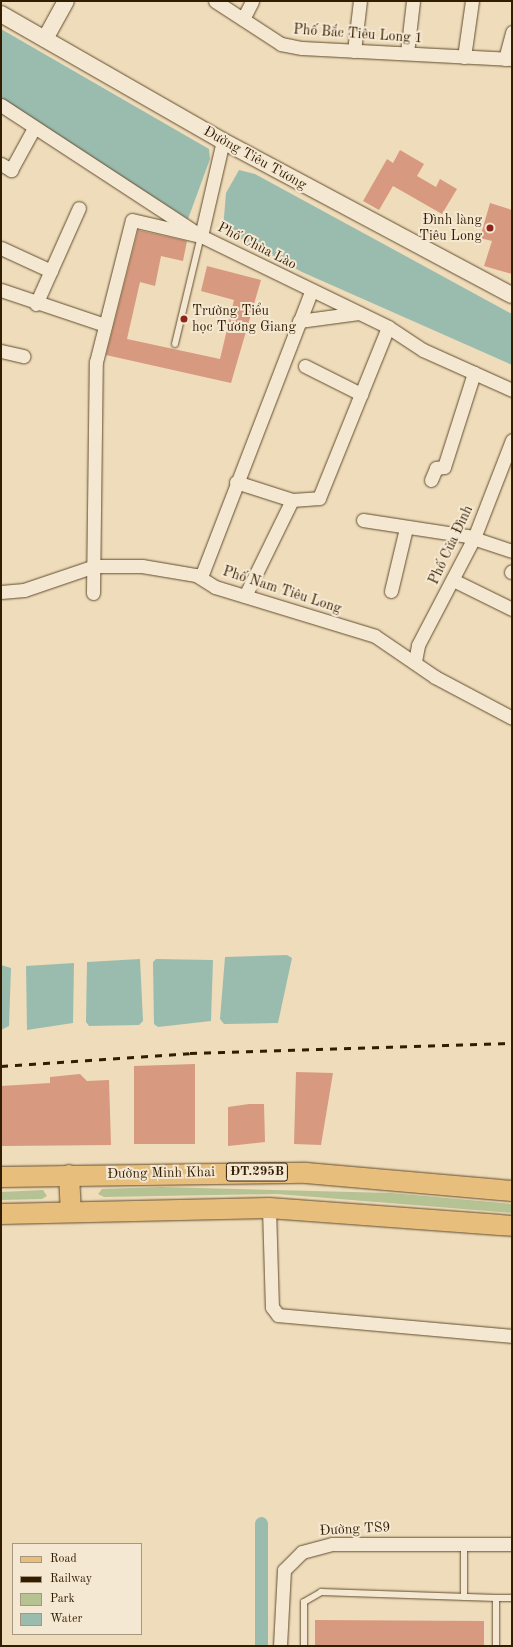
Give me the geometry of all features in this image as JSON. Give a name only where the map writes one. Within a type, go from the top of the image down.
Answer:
[{"type":"main road","name":"Đường Minh Khai","points":[[1,1177],[306,1173],[512,1191]]},
{"type":"main road","points":[[69,1175],[71,1211]]},
{"type":"main road","points":[[1,1214],[71,1211],[269,1208],[512,1226]]},
{"type":"street","points":[[45,39],[66,1]]},
{"type":"street","name":"Phố Bắc Tiêu Long 1","points":[[215,1],[281,44],[354,51],[509,59]]},
{"type":"street","points":[[243,19],[252,1]]},
{"type":"street","points":[[354,51],[360,1]]},
{"type":"street","points":[[407,54],[414,1]]},
{"type":"street","points":[[464,57],[472,1]]},
{"type":"street","name":"Đường Tiêu Tương","points":[[1,14],[223,141],[512,295]]},
{"type":"street","points":[[509,59],[512,32]]},
{"type":"street","name":"Phố Chùa Lào","points":[[1,106],[201,236],[311,292],[388,327],[423,350],[512,390]]},
{"type":"street","points":[[1,164],[11,170],[34,128]]},
{"type":"street","points":[[93,593],[95,566],[96,362],[132,220],[201,236],[223,141]]},
{"type":"street","points":[[36,304],[80,208]]},
{"type":"street","points":[[1,248],[51,271]]},
{"type":"street","points":[[1,290],[36,304],[105,325]]},
{"type":"street","points":[[202,577],[236,482],[311,292]]},
{"type":"street","points":[[299,321],[358,313]]},
{"type":"street","points":[[236,482],[292,500],[319,498],[388,327]]},
{"type":"street","points":[[1,351],[23,356]]},
{"type":"street","points":[[304,366],[361,394]]},
{"type":"street","points":[[431,480],[436,468],[444,467],[474,373]]},
{"type":"street","name":"Phố Cửa Đình","points":[[415,661],[418,645],[474,538],[512,440]]},
{"type":"street","points":[[245,596],[292,500]]},
{"type":"street","points":[[363,520],[474,538],[512,551]]},
{"type":"street","points":[[391,591],[406,528]]},
{"type":"street","name":"Phố Nam Tiêu Long","points":[[1,592],[24,590],[95,566],[154,568],[202,577],[214,587],[375,636],[415,661],[435,677],[512,718]]},
{"type":"street","points":[[453,580],[512,609]]},
{"type":"street","points":[[269,1208],[272,1307],[278,1315],[512,1336]]},
{"type":"street","name":"Đường TS9","points":[[280,1646],[284,1570],[302,1552],[332,1544],[512,1544]]},
{"type":"lane","points":[[175,344],[201,236]]},
{"type":"lane","points":[[464,1544],[464,1596]]},
{"type":"lane","points":[[304,1646],[304,1602],[321,1592],[512,1598]]},
{"type":"lane","points":[[496,1598],[496,1646]]},
{"type":"green space","points":[[161,1187],[391,1193],[512,1204],[512,1213],[277,1194],[104,1197],[98,1194],[102,1189]]},
{"type":"green space","points":[[43,1190],[47,1196],[42,1199],[1,1200],[1,1192]]},
{"type":"water","points":[[1,29],[209,149],[210,159],[188,219],[1,100]]},
{"type":"water","points":[[239,170],[255,174],[512,314],[512,365],[302,272],[223,229],[226,193]]},
{"type":"water","points":[[287,955],[292,958],[278,1023],[224,1024],[220,1019],[225,957]]},
{"type":"water","points":[[140,959],[143,1021],[139,1025],[89,1026],[86,1022],[87,962]]},
{"type":"water","points":[[156,959],[213,960],[211,1021],[158,1027],[154,1024],[153,962]]},
{"type":"water","points":[[74,963],[73,1023],[27,1030],[26,966]]},
{"type":"water","points":[[1,965],[11,968],[9,1026],[1,1030]]},
{"type":"building","points":[[400,150],[424,164],[417,176],[436,187],[440,179],[457,189],[442,214],[393,186],[379,210],[363,201],[387,159],[393,163]]},
{"type":"building","points":[[490,203],[512,210],[512,274],[484,266],[492,241],[480,238]]},
{"type":"building","points":[[138,230],[187,241],[183,261],[161,256],[155,286],[140,282],[127,339],[220,359],[234,300],[201,291],[207,266],[261,280],[231,383],[106,355]]},
{"type":"building","points":[[195,1064],[195,1144],[134,1144],[134,1066]]},
{"type":"building","points":[[296,1072],[333,1073],[321,1145],[294,1144]]},
{"type":"building","points":[[80,1074],[87,1081],[109,1080],[111,1145],[1,1146],[1,1086],[50,1083],[50,1077]]},
{"type":"building","points":[[249,1104],[264,1104],[265,1142],[228,1146],[228,1107]]},
{"type":"building","points":[[315,1620],[484,1621],[484,1646],[315,1646]]},
{"type":"waterway","points":[[261,1523],[261,1646]]},
{"type":"railway","points":[[1,1066],[190,1053],[512,1043]]},
{"type":"place","name":"Đình làng Tiêu Long","points":[[490,228]]},
{"type":"place","name":"Trường Tiểu học Tương Giang","points":[[184,319]]}]
